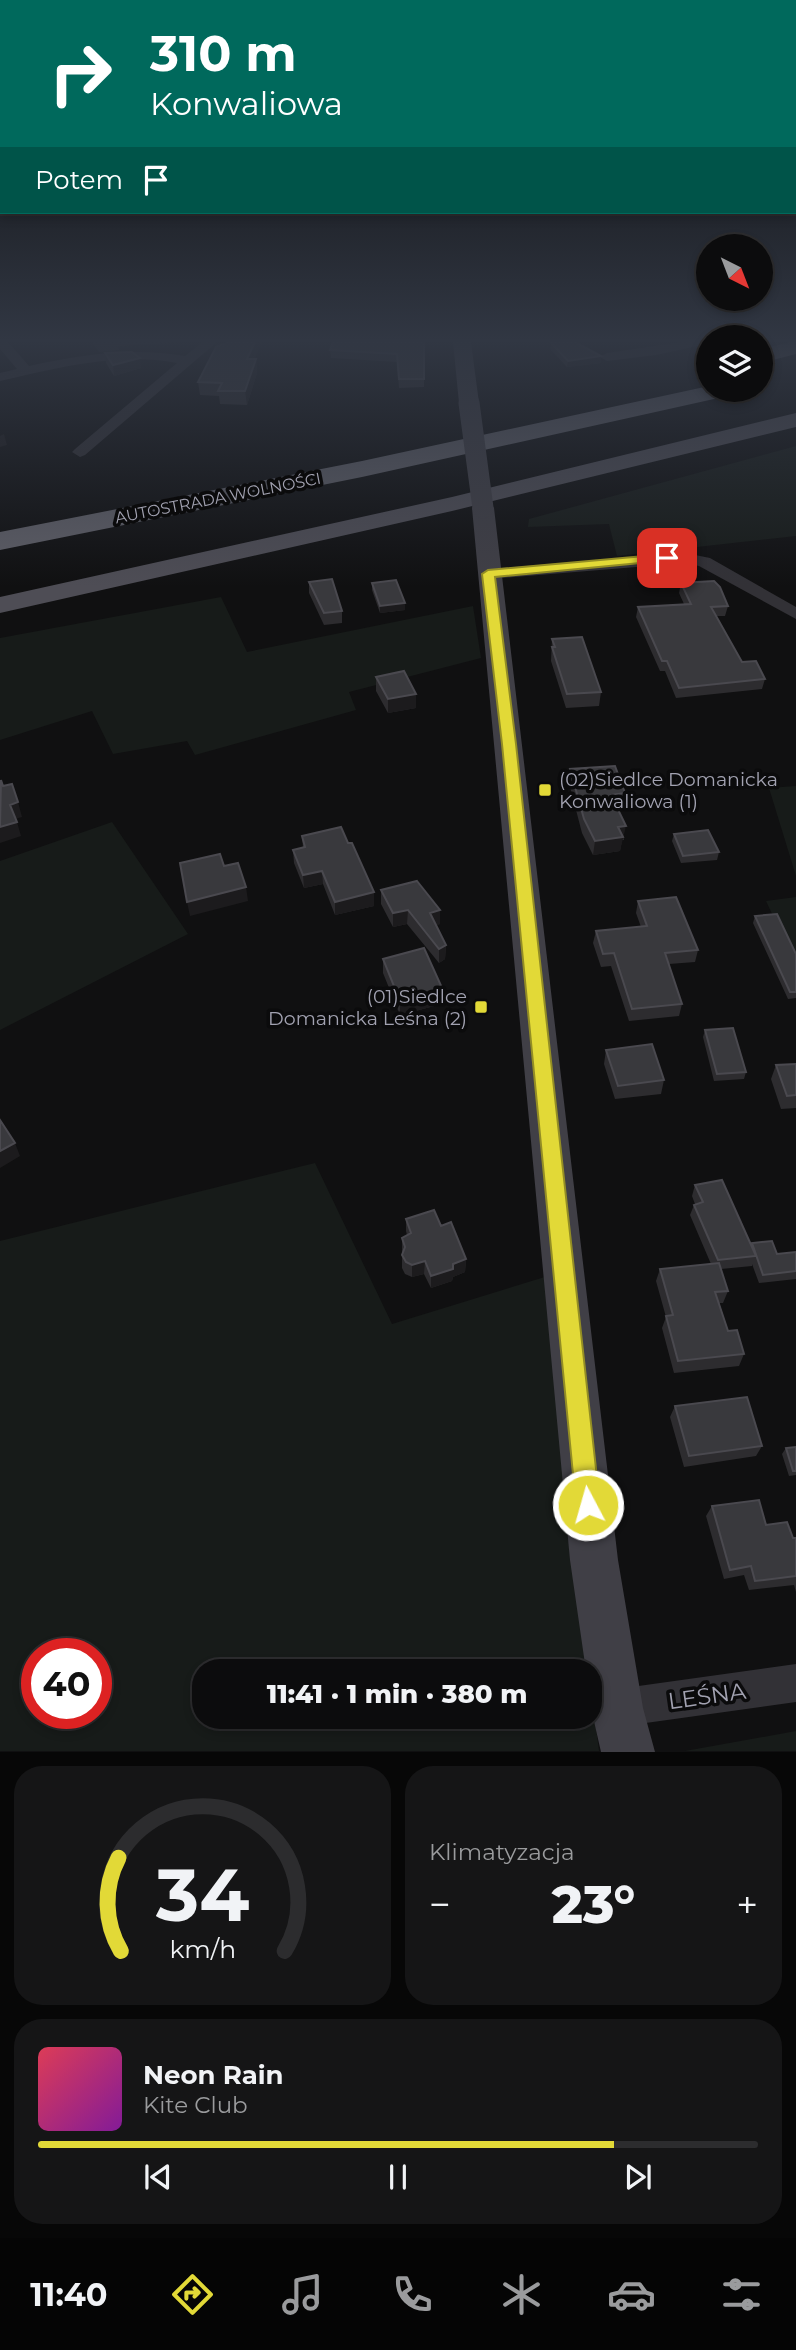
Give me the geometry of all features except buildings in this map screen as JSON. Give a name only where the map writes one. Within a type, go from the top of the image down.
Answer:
[{"type":"highway","name":"AUTOSTRADA WOLNOŚCI","points":[[0,518],[461,424]]},
{"type":"highway","name":"AUTOSTRADA WOLNOŚCI","points":[[0,541],[254,492],[578,424]]},
{"type":"main road","points":[[0,605],[453,504],[781,424]]},
{"type":"street","points":[[80,452],[114,424]]},
{"type":"street","points":[[472,424],[509,744],[594,1560],[622,1730]]},
{"type":"street","points":[[488,574],[685,558],[704,562],[796,614]]},
{"type":"street","name":"LEŚNA","points":[[622,1730],[796,1683]]},
{"type":"shaded area","points":[[796,446],[796,536],[617,556],[609,524],[528,527],[529,519]]},
{"type":"shaded area","points":[[221,597],[247,652],[473,606],[481,658],[349,692],[356,710],[195,755],[187,741],[113,754],[92,711],[0,740],[0,638]]},
{"type":"shaded area","points":[[796,786],[796,876],[769,788]]},
{"type":"shaded area","points":[[112,822],[188,934],[0,1030],[0,861]]},
{"type":"shaded area","points":[[796,897],[796,965],[766,901]]},
{"type":"shaded area","points":[[315,1163],[392,1324],[548,1276],[588,1659],[192,1659],[192,1729],[596,1729],[599,1751],[0,1751],[0,1241]]},
{"type":"shaded area","points":[[796,1731],[796,1751],[685,1751]]},
{"type":"place","name":"(02)Siedlce Domanicka Konwaliowa (1)","points":[[545,790]]},
{"type":"place","name":"(01)Siedlce Domanicka Leśna (2)","points":[[481,1007]]},
{"type":"route","points":[[588,1505],[509,744],[488,574],[667,558]]}]
